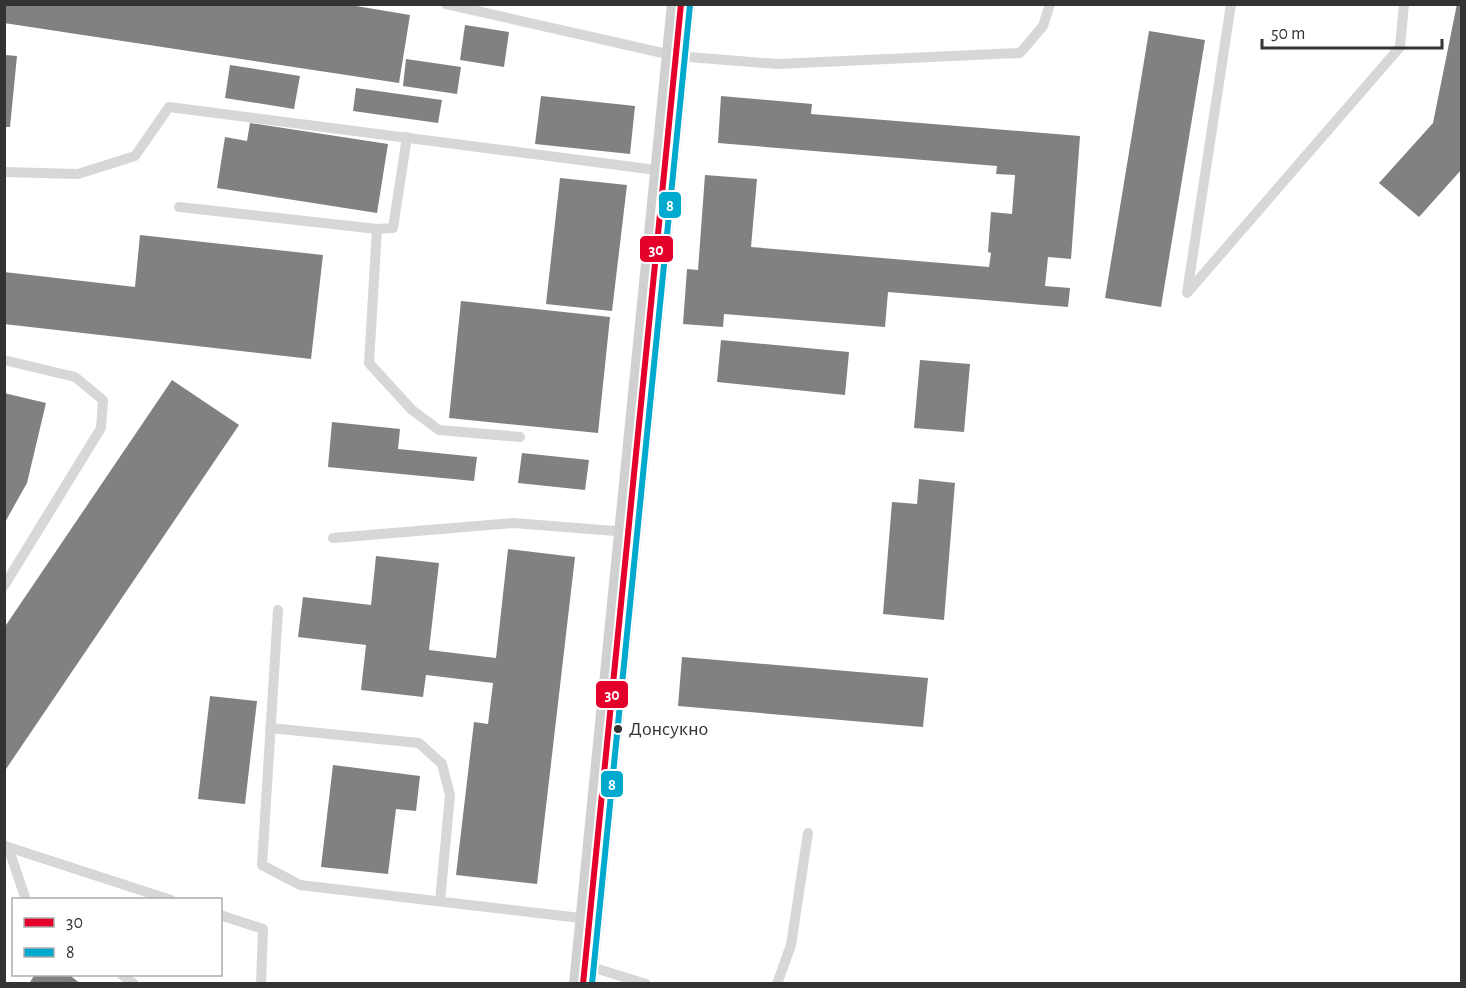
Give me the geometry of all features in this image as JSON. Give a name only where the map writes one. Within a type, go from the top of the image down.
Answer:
[{"type":"main road","points":[[584,974],[681,4]]},
{"type":"lane","points":[[446,4],[676,56],[778,64],[1020,53],[1043,26],[1050,4]]},
{"type":"lane","points":[[1231,4],[1187,293],[1400,47],[1404,4]]},
{"type":"lane","points":[[4,172],[78,174],[135,156],[169,107],[664,171]]},
{"type":"lane","points":[[179,207],[377,229],[393,228],[407,137]]},
{"type":"lane","points":[[377,229],[369,363],[412,410],[439,430],[520,437]]},
{"type":"lane","points":[[4,360],[75,377],[103,400],[101,428],[4,586]]},
{"type":"lane","points":[[333,538],[513,523],[628,532]]},
{"type":"lane","points":[[279,610],[262,865],[300,885],[590,919]]},
{"type":"lane","points":[[270,728],[419,743],[442,764],[450,795],[440,902]]},
{"type":"lane","points":[[777,984],[791,945],[808,832]]},
{"type":"lane","points":[[6,846],[25,898]]},
{"type":"lane","points":[[6,846],[165,898]]},
{"type":"lane","points":[[222,916],[263,929],[261,984]]},
{"type":"lane","points":[[584,974],[645,984]]},
{"type":"building","points":[[4,4],[344,4],[410,15],[399,83],[4,23]]},
{"type":"building","points":[[1457,4],[1462,4],[1462,169],[1419,217],[1379,183],[1433,123]]},
{"type":"building","points":[[465,25],[509,32],[504,67],[460,60]]},
{"type":"building","points":[[1149,31],[1205,40],[1161,307],[1105,298]]},
{"type":"building","points":[[5,55],[17,56],[10,127],[5,127]]},
{"type":"building","points":[[406,59],[461,67],[457,94],[403,86]]},
{"type":"building","points":[[230,65],[300,76],[294,109],[225,98]]},
{"type":"building","points":[[356,88],[442,100],[438,123],[353,111]]},
{"type":"building","points":[[541,96],[635,106],[630,154],[535,144]]},
{"type":"building","points":[[721,96],[812,104],[811,114],[1080,136],[1071,259],[1048,257],[1045,286],[1070,288],[1068,307],[888,292],[885,327],[724,314],[723,327],[683,324],[687,269],[698,270],[705,175],[757,179],[751,247],[989,267],[991,212],[1012,214],[1015,175],[996,174],[997,166],[718,143]]},
{"type":"building","points":[[250,123],[388,144],[377,213],[217,188],[225,137],[247,141]]},
{"type":"building","points":[[560,178],[627,185],[612,311],[546,304]]},
{"type":"building","points":[[140,235],[323,255],[311,359],[4,324],[4,272],[135,287]]},
{"type":"building","points":[[461,301],[610,317],[598,433],[449,418]]},
{"type":"building","points":[[721,340],[849,352],[845,395],[717,382]]},
{"type":"building","points":[[920,360],[970,364],[964,432],[914,428]]},
{"type":"building","points":[[172,380],[239,425],[4,772],[4,628]]},
{"type":"building","points":[[4,393],[46,403],[27,483],[4,524]]},
{"type":"building","points":[[332,422],[400,429],[398,449],[477,457],[474,481],[328,467]]},
{"type":"building","points":[[522,453],[589,460],[585,490],[518,483]]},
{"type":"building","points":[[919,479],[955,483],[944,620],[883,614],[892,502],[917,504]]},
{"type":"building","points":[[508,549],[575,557],[537,884],[456,875],[474,722],[488,724],[493,683],[426,675],[423,697],[361,690],[366,645],[298,637],[303,597],[371,605],[376,556],[439,563],[429,650],[496,658]]},
{"type":"building","points":[[682,657],[928,678],[923,727],[678,706]]},
{"type":"building","points":[[210,696],[257,701],[245,804],[198,799]]},
{"type":"building","points":[[333,765],[420,776],[416,811],[396,809],[388,874],[321,867]]},
{"type":"building","points":[[34,976],[71,976],[81,984],[29,984]]},
{"type":"transit line","name":"30","points":[[583,984],[681,4]]},
{"type":"transit line","name":"8","points":[[592,984],[690,5]]},
{"type":"place","name":"Донсукно","points":[[618,729]]}]
